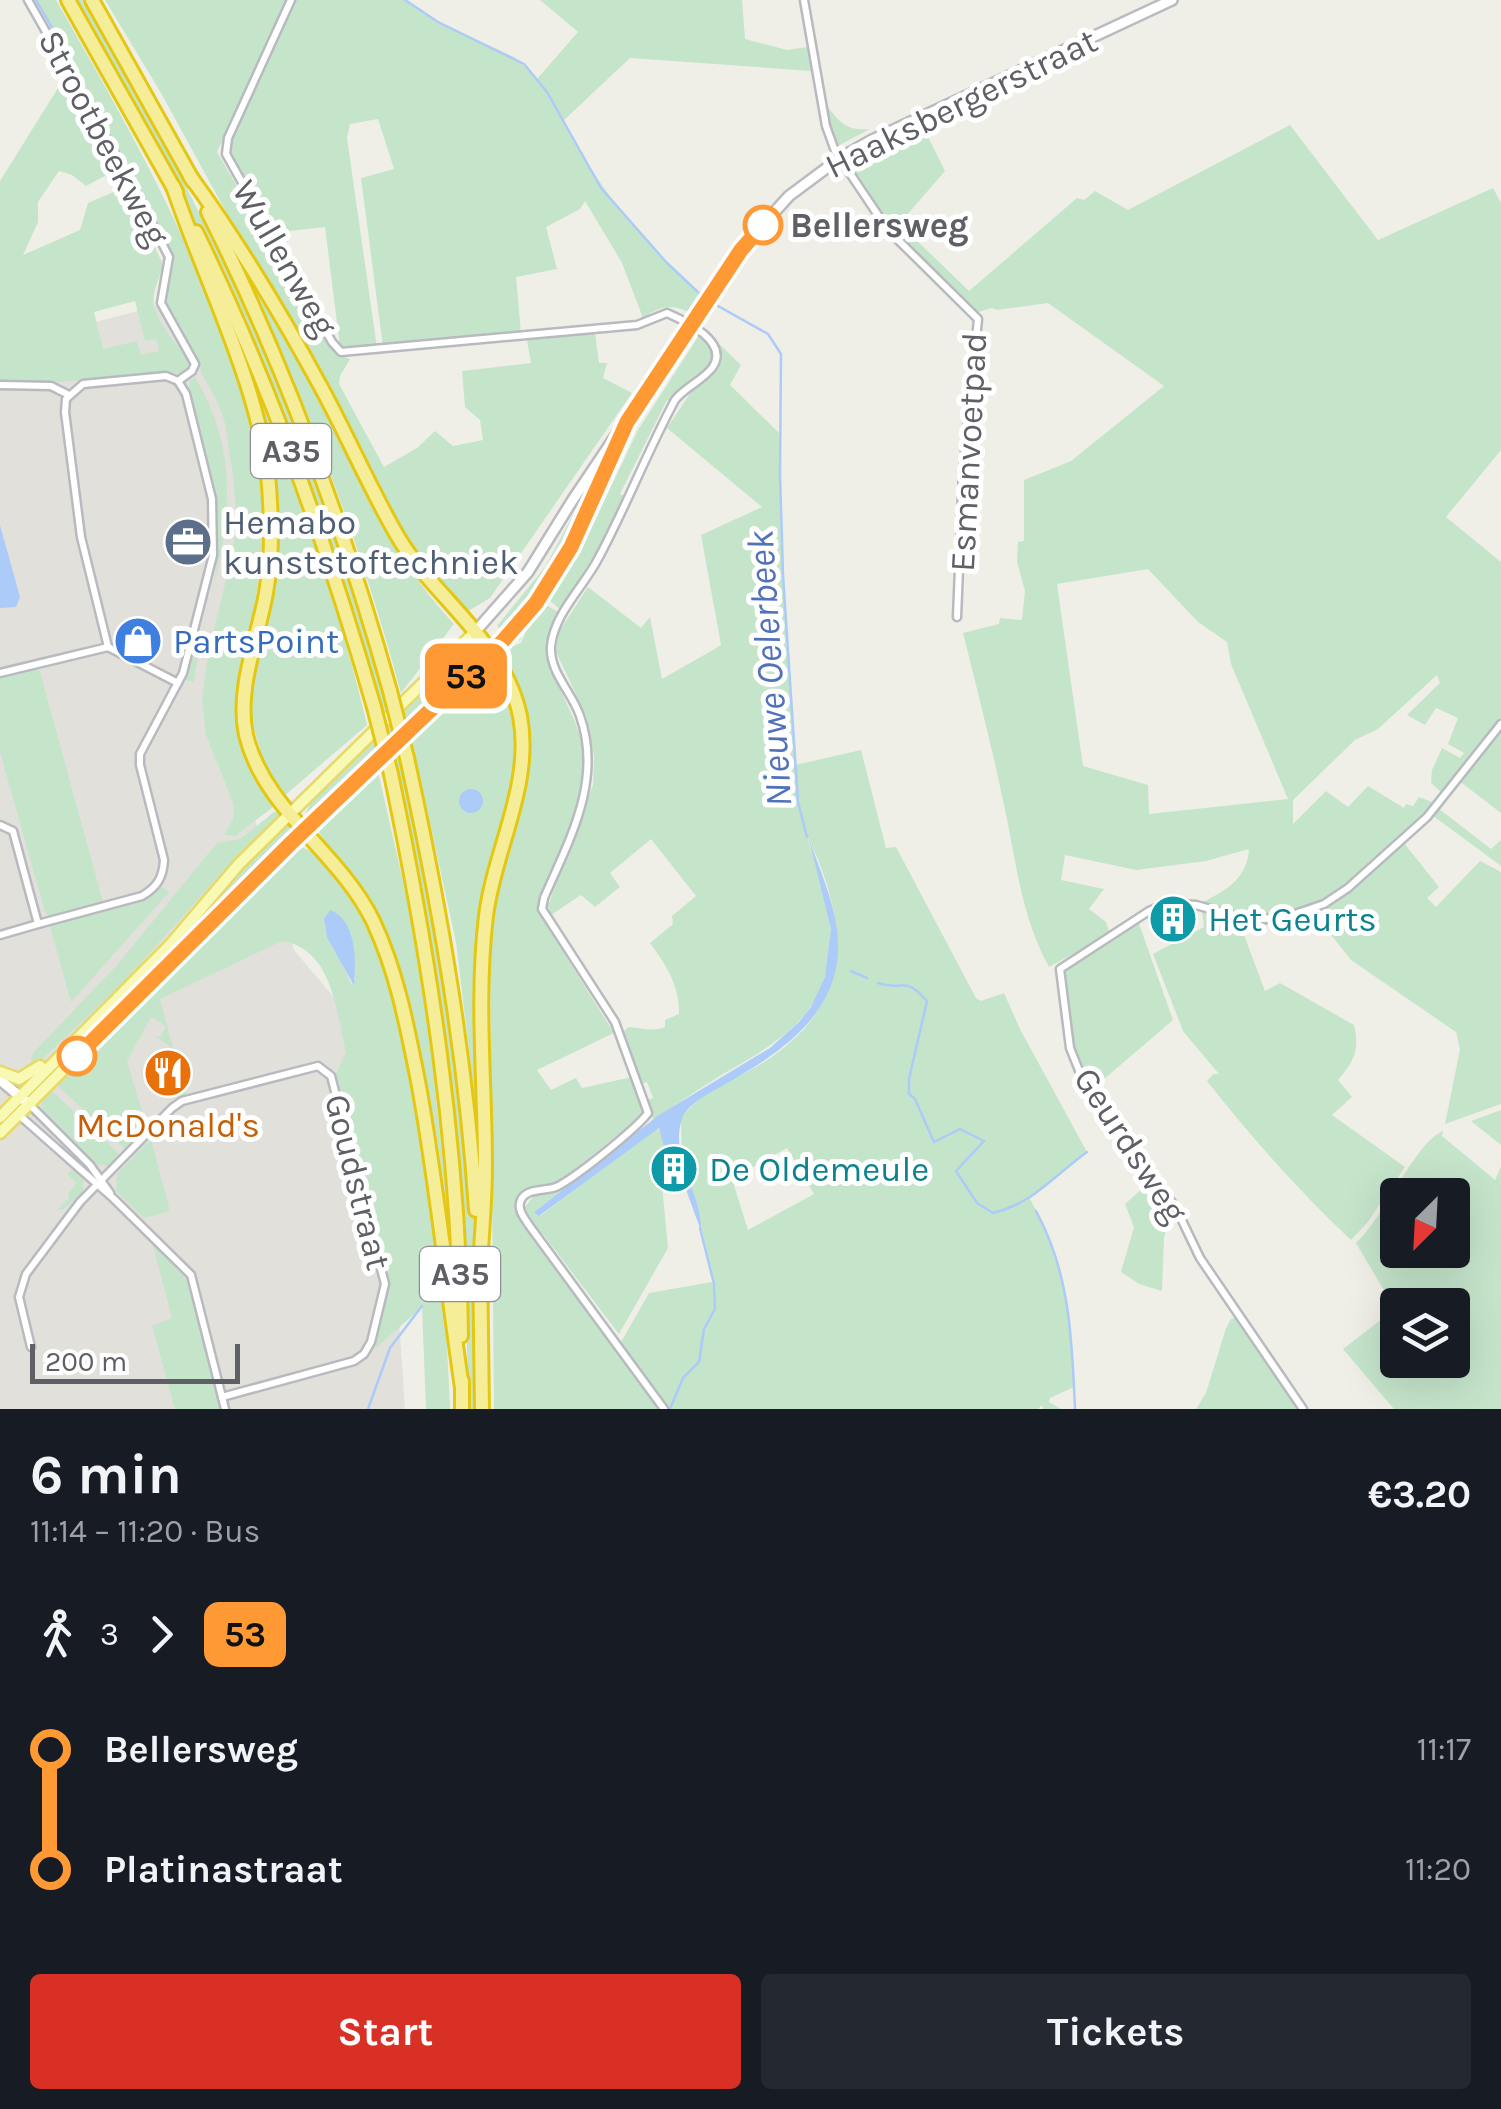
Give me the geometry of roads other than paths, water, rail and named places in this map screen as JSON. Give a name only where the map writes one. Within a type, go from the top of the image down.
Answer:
[{"type":"highway","name":"A35","points":[[68,0],[173,186],[273,403],[342,596],[374,707],[412,876],[446,1088],[458,1225],[462,1409]]},
{"type":"highway","name":"A35","points":[[92,0],[190,176],[252,304],[303,426],[356,575],[390,692],[407,758],[453,991],[471,1132],[480,1264],[482,1409]]},
{"type":"highway","name":"A35","points":[[190,176],[226,226],[322,389],[399,538],[418,566],[492,651],[514,694],[522,745],[518,785],[491,884],[484,942],[486,1169],[480,1264]]},
{"type":"highway","name":"A35","points":[[173,186],[250,394],[264,444],[270,501],[269,557],[267,589],[243,711],[247,736],[259,770],[372,918],[392,969],[404,1012],[434,1178],[462,1388]]},
{"type":"main road","name":"Haaksbergerstraat","points":[[24,1100],[189,924],[239,864],[476,632],[528,572],[572,500],[741,250],[788,196],[840,158],[1172,0]]},
{"type":"main road","name":"Haaksbergerstraat","points":[[0,1117],[129,1006],[305,829],[492,651],[536,603],[582,525],[627,422]]},
{"type":"main road","points":[[0,1076],[26,1078],[84,1025],[98,1018]]},
{"type":"main road","points":[[0,1076],[24,1100]]},
{"type":"main road","name":"Haaksbergerstraat","points":[[0,1133],[9,1108]]},
{"type":"street","name":"Strootbeekweg","points":[[28,0],[129,178],[169,258],[161,303],[195,364],[178,381]]},
{"type":"street","name":"Wullenweg","points":[[291,0],[228,138],[226,154],[341,352],[637,324],[664,313],[691,326]]},
{"type":"street","points":[[804,0],[826,126],[840,158]]},
{"type":"street","name":"Esmanvoetpad","points":[[840,158],[888,230],[978,319],[963,472],[957,618]]},
{"type":"street","points":[[664,1409],[522,1216],[520,1208],[523,1196],[560,1185],[648,1113],[614,1022],[542,909],[581,808],[588,767],[582,720],[554,668],[551,650],[557,624],[596,564],[675,400],[706,374],[715,361],[710,340],[691,326]]},
{"type":"street","points":[[0,935],[142,896],[160,881],[164,860],[140,762],[143,746],[178,682],[208,584],[214,540],[208,477],[186,394],[178,381],[161,376],[83,384],[68,395],[65,412],[81,538],[108,647]]},
{"type":"street","points":[[0,385],[51,386],[68,395]]},
{"type":"street","points":[[0,673],[108,647],[178,682]]},
{"type":"street","name":"Geurdsweg","points":[[1303,1409],[1200,1258],[1176,1208],[1084,1083],[1070,1048],[1060,969],[1167,904],[1196,905],[1253,918],[1295,914],[1324,904],[1427,817],[1501,724]]},
{"type":"street","points":[[0,825],[12,831],[38,924]]},
{"type":"street","name":"Goudstraat","points":[[98,1182],[182,1101],[314,1066],[329,1072],[385,1284],[371,1342],[354,1361],[222,1397]]},
{"type":"street","points":[[24,1100],[90,1165],[98,1182]]},
{"type":"street","points":[[9,1108],[98,1182],[191,1275],[226,1409]]},
{"type":"street","points":[[31,1347],[20,1298],[23,1281],[62,1224],[98,1182]]},
{"type":"water","points":[[0,525],[20,597],[16,607],[0,608]]},
{"type":"water","points":[[471,789],[480,792],[480,810],[471,813],[462,810],[459,801],[462,792]]},
{"type":"water","points":[[808,835],[837,930],[838,957],[832,982],[809,1023],[791,1040],[702,1097],[685,1113],[679,1133],[680,1147],[701,1231],[659,1128],[539,1216],[534,1212],[659,1115],[770,1048],[811,1007],[825,977],[831,929]]},
{"type":"water","points":[[330,910],[339,915],[350,932],[354,986],[327,937],[324,919]]},
{"type":"waterway","points":[[36,0],[73,64]]},
{"type":"waterway","name":"Nieuwe Oelerbeek","points":[[405,0],[438,22],[524,64],[547,92],[601,188],[699,293]]},
{"type":"waterway","name":"Nieuwe Oelerbeek","points":[[718,306],[768,334],[781,354],[783,575],[798,802],[807,837]]},
{"type":"waterway","points":[[851,971],[867,978]]},
{"type":"waterway","points":[[878,983],[908,986],[927,1001],[909,1094],[915,1099],[934,1142],[960,1129],[984,1141],[956,1171],[977,1203],[993,1213],[1020,1203],[1087,1152]]},
{"type":"waterway","points":[[1036,1211],[1062,1282],[1075,1409]]},
{"type":"waterway","points":[[670,1409],[683,1378],[699,1362],[704,1329],[715,1309],[714,1284],[700,1228]]},
{"type":"waterway","name":"Nieuwe Oelerbeek","points":[[368,1409],[390,1348],[422,1306]]},
{"type":"place","name":"Bellersweg","points":[[763,225]]},
{"type":"place","name":"Hemabo kunststoftechniek","points":[[188,542]]},
{"type":"place","name":"PartsPoint","points":[[138,641]]},
{"type":"place","name":"Het Geurts","points":[[1173,919]]},
{"type":"place","name":"McDonald's","points":[[168,1073]]},
{"type":"place","name":"De Oldemeule","points":[[674,1169]]}]
